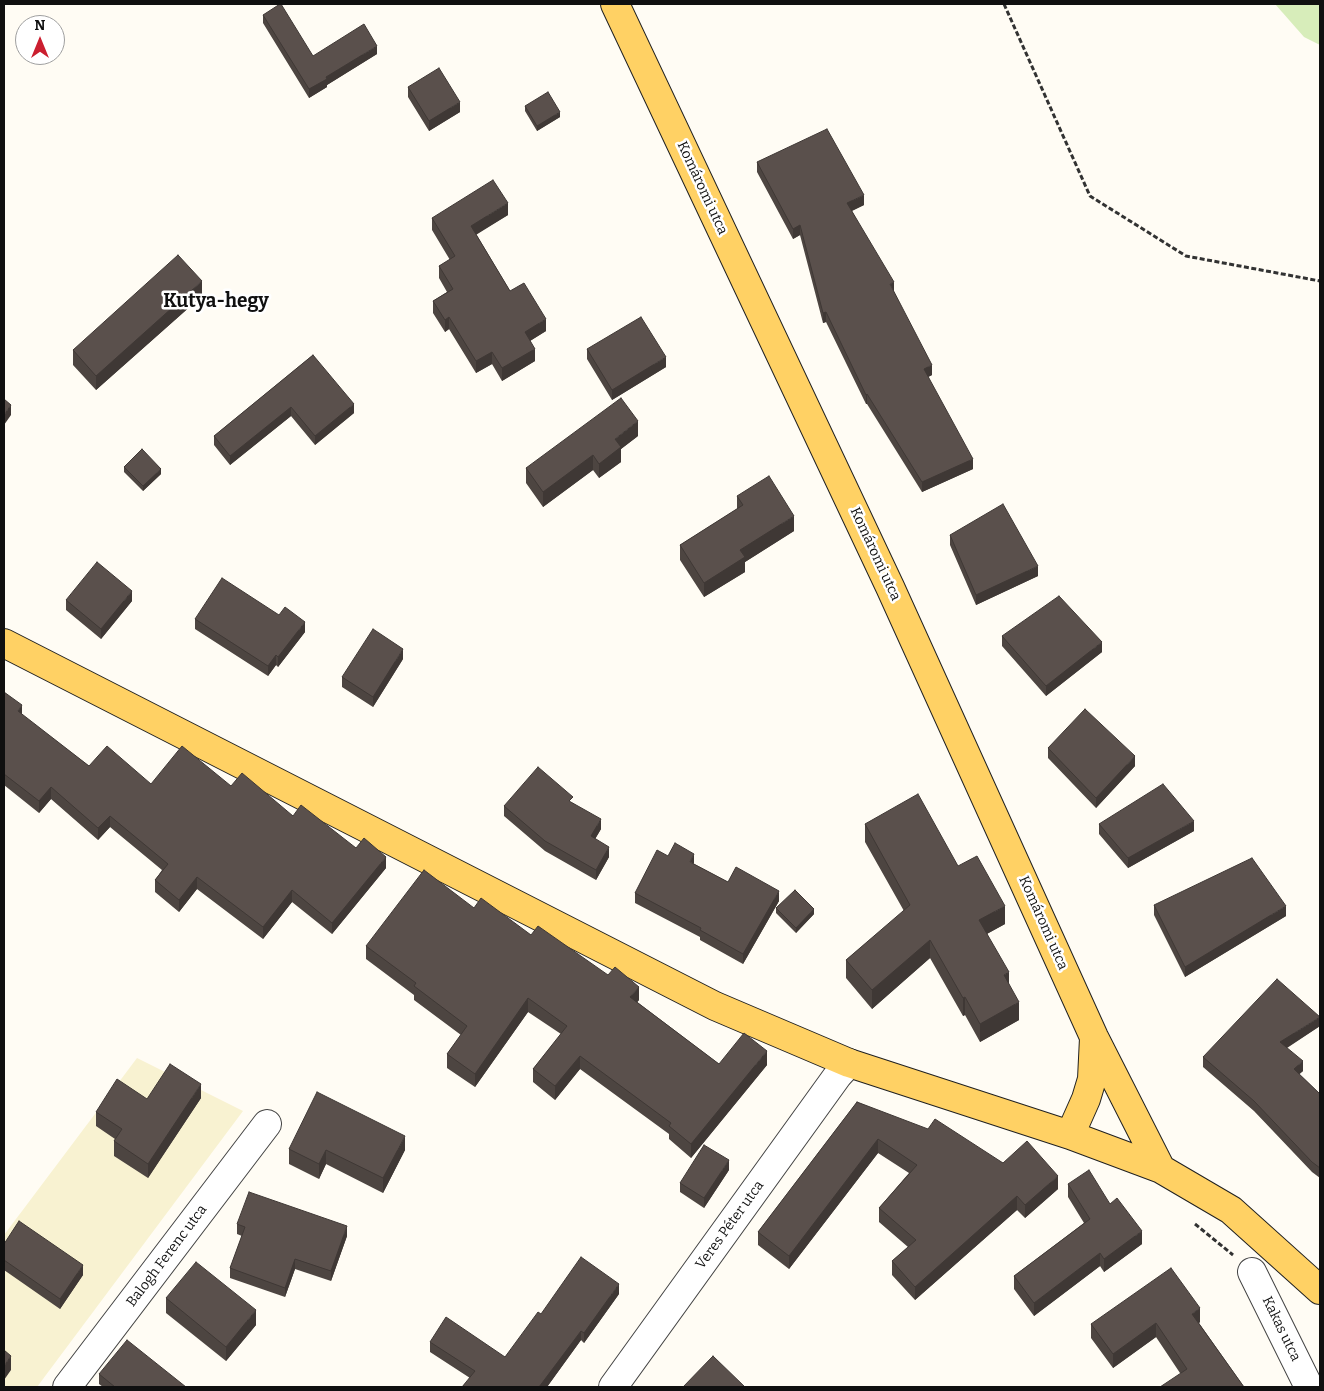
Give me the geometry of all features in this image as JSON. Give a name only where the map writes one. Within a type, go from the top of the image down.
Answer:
[{"type":"main road","name":"Komáromi utca","points":[[615,4],[890,586],[1094,1037],[1161,1168]]},
{"type":"main road","points":[[4,643],[715,1006],[849,1063],[1070,1135],[1161,1168],[1231,1210],[1320,1290]]},
{"type":"main road","name":"Komáromi utca","points":[[1070,1135],[1086,1099],[1092,1079],[1094,1037]]},
{"type":"street","name":"Veres Péter utca","points":[[613,1387],[838,1075],[849,1063]]},
{"type":"street","name":"Balogh Ferenc utca","points":[[67,1387],[267,1124]]},
{"type":"street","name":"Kakas utca","points":[[1252,1272],[1310,1387]]},
{"type":"path","points":[[1004,4],[1090,196],[1186,256],[1320,281]]},
{"type":"shaded area","points":[[137,1058],[243,1111],[37,1387],[4,1387],[4,1235]]},
{"type":"green space","points":[[1275,4],[1320,4],[1320,45],[1304,37]]},
{"type":"building","points":[[280,4],[313,56],[364,24],[377,46],[309,89],[263,15]]},
{"type":"building","points":[[439,68],[460,102],[429,121],[408,87]]},
{"type":"building","points":[[548,92],[560,112],[537,126],[525,106]]},
{"type":"building","points":[[827,129],[864,195],[847,203],[894,282],[890,284],[932,365],[924,369],[973,459],[922,482],[866,395],[826,312],[823,313],[800,225],[793,229],[757,162]]},
{"type":"building","points":[[493,180],[508,203],[471,226],[510,291],[524,283],[546,319],[525,332],[535,349],[502,368],[492,352],[476,361],[449,317],[445,320],[433,301],[453,289],[439,266],[455,256],[432,218]]},
{"type":"building","points":[[178,255],[202,281],[96,376],[73,350]]},
{"type":"building","points":[[641,317],[666,357],[612,390],[587,349]]},
{"type":"building","points":[[313,355],[354,404],[315,436],[291,407],[230,456],[214,436]]},
{"type":"building","points":[[621,398],[638,421],[615,439],[621,447],[599,464],[593,455],[543,492],[526,468]]},
{"type":"building","points":[[4,399],[11,405],[4,415]]},
{"type":"building","points":[[142,449],[161,469],[143,486],[124,467]]},
{"type":"building","points":[[769,476],[794,516],[740,550],[745,557],[704,583],[680,545],[743,505],[737,496]]},
{"type":"building","points":[[1003,504],[1038,566],[976,595],[950,535]]},
{"type":"building","points":[[97,562],[132,591],[101,629],[66,600]]},
{"type":"building","points":[[222,578],[279,615],[285,607],[305,622],[278,657],[276,655],[268,666],[195,619]]},
{"type":"building","points":[[1059,596],[1102,642],[1046,686],[1002,636]]},
{"type":"building","points":[[373,629],[403,649],[373,697],[342,677]]},
{"type":"building","points":[[4,692],[22,705],[18,711],[89,766],[107,746],[151,784],[182,746],[231,786],[242,773],[293,816],[301,805],[356,848],[364,838],[386,857],[332,923],[292,890],[263,927],[197,877],[179,900],[155,880],[168,864],[110,816],[98,828],[51,787],[39,801],[4,774]]},
{"type":"building","points":[[1085,709],[1135,756],[1096,798],[1048,748]]},
{"type":"building","points":[[538,767],[573,797],[569,801],[601,819],[591,836],[609,847],[596,870],[545,841],[504,806]]},
{"type":"building","points":[[1163,784],[1194,821],[1128,858],[1099,824]]},
{"type":"building","points":[[918,794],[958,866],[977,856],[1005,906],[979,920],[1009,972],[1004,975],[1019,1002],[980,1024],[930,940],[872,990],[846,960],[910,905],[865,824]]},
{"type":"building","points":[[675,843],[694,854],[690,862],[728,882],[736,867],[779,891],[743,954],[700,930],[701,928],[635,893],[657,850],[668,856]]},
{"type":"building","points":[[1252,858],[1286,906],[1185,967],[1154,905]]},
{"type":"building","points":[[424,870],[474,908],[481,898],[531,935],[538,926],[608,975],[615,967],[639,987],[630,997],[719,1064],[744,1033],[767,1051],[691,1144],[669,1126],[671,1123],[580,1056],[555,1086],[533,1069],[567,1026],[528,998],[475,1074],[447,1054],[467,1026],[414,986],[416,983],[366,946]]},
{"type":"building","points":[[795,890],[814,909],[796,928],[776,908]]},
{"type":"building","points":[[1277,979],[1320,1017],[1280,1042],[1303,1061],[1294,1069],[1320,1094],[1320,1168],[1254,1101],[1203,1057]]},
{"type":"building","points":[[170,1064],[201,1084],[148,1164],[114,1141],[122,1129],[96,1112],[117,1079],[147,1099]]},
{"type":"building","points":[[317,1092],[405,1136],[383,1178],[326,1150],[319,1164],[289,1149]]},
{"type":"building","points":[[857,1102],[928,1129],[935,1119],[1003,1163],[1027,1141],[1058,1176],[1025,1205],[1017,1196],[915,1287],[892,1261],[916,1240],[879,1208],[917,1165],[878,1139],[789,1256],[758,1232]]},
{"type":"building","points":[[704,1145],[729,1160],[704,1198],[680,1183]]},
{"type":"building","points":[[1089,1170],[1110,1204],[1117,1198],[1142,1231],[1104,1259],[1100,1253],[1034,1303],[1014,1276],[1090,1219],[1068,1184]]},
{"type":"building","points":[[249,1192],[347,1226],[331,1271],[295,1259],[285,1288],[230,1268],[245,1227],[237,1224]]},
{"type":"building","points":[[19,1221],[83,1265],[60,1299],[4,1260],[4,1244]]},
{"type":"building","points":[[581,1257],[619,1284],[584,1333],[581,1331],[539,1387],[462,1387],[475,1371],[430,1342],[446,1317],[505,1357],[538,1312],[541,1314]]},
{"type":"building","points":[[196,1262],[256,1310],[226,1347],[166,1298]]},
{"type":"building","points":[[1171,1268],[1200,1308],[1192,1314],[1244,1387],[1160,1387],[1187,1369],[1156,1323],[1113,1354],[1091,1324]]},
{"type":"building","points":[[127,1340],[186,1387],[115,1387],[99,1374]]},
{"type":"building","points":[[4,1350],[11,1356],[4,1366]]},
{"type":"building","points":[[713,1356],[745,1387],[683,1387]]},
{"type":"district","name":"Kutya-hegy","points":[[216,302]]}]
